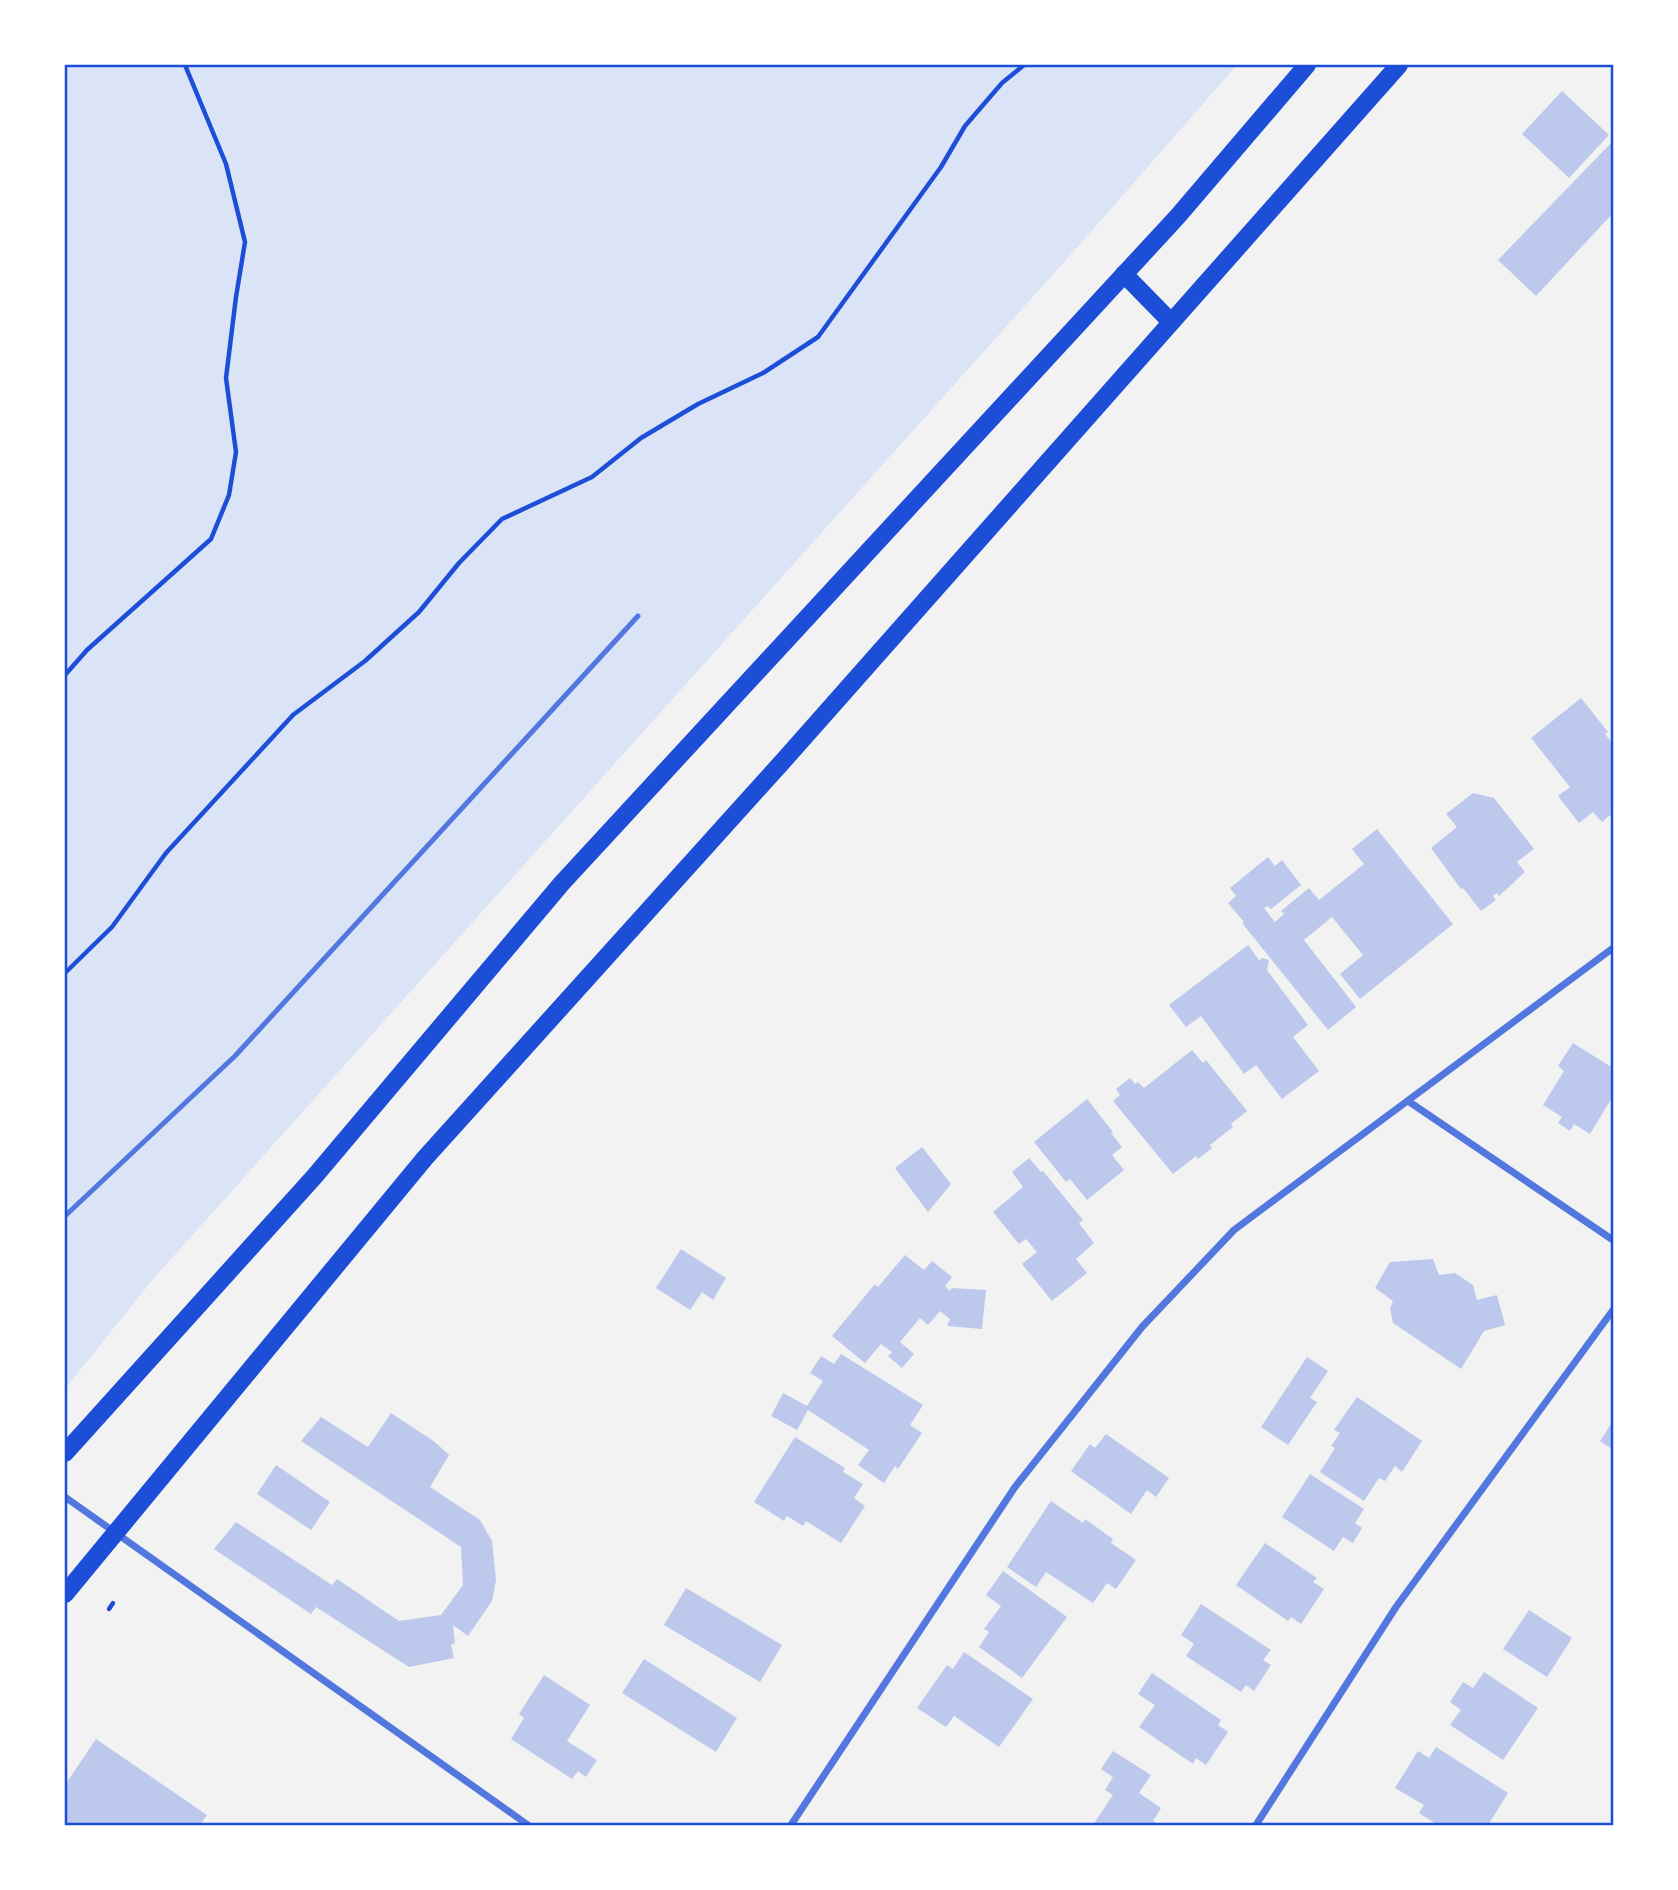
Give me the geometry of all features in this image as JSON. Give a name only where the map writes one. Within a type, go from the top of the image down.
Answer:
[{"type":"main road","points":[[65,1453],[314,1177],[562,883],[1186,206],[1307,65]]},
{"type":"main road","points":[[65,1594],[425,1158],[784,760],[1399,65]]},
{"type":"main road","points":[[1124,274],[1171,322]]},
{"type":"street","points":[[791,1825],[1015,1487],[1142,1327],[1234,1230],[1613,948]]},
{"type":"street","points":[[1408,1101],[1613,1240]]},
{"type":"street","points":[[1256,1825],[1396,1607],[1613,1310]]},
{"type":"street","points":[[65,1497],[528,1825]]},
{"type":"lane","points":[[65,1216],[235,1056],[638,616]]},
{"type":"path","points":[[65,675],[87,650],[211,539],[229,495],[236,452],[226,378],[246,242],[226,164],[185,65]]},
{"type":"path","points":[[65,973],[112,927],[166,853],[293,715],[365,661],[419,611],[459,562],[502,519],[592,477],[652,431],[698,404],[763,373],[818,337],[941,167],[965,126],[1002,83],[1024,65]]},
{"type":"path","points":[[109,1609],[113,1603]]},
{"type":"shaded area","points":[[65,65],[1237,65],[1082,242],[154,1278],[65,1389]]},
{"type":"building","points":[[1562,91],[1609,135],[1569,178],[1522,134]]},
{"type":"building","points":[[1613,141],[1613,213],[1536,296],[1498,260]]},
{"type":"building","points":[[1581,698],[1608,732],[1605,734],[1613,744],[1613,813],[1602,822],[1593,812],[1579,823],[1558,796],[1570,787],[1531,738]]},
{"type":"building","points":[[1473,793],[1494,798],[1534,849],[1517,862],[1525,872],[1499,896],[1497,893],[1493,896],[1496,900],[1481,911],[1431,848],[1457,827],[1446,814]]},
{"type":"building","points":[[1377,829],[1453,924],[1360,999],[1340,974],[1363,955],[1332,917],[1304,940],[1356,1007],[1328,1030],[1228,903],[1236,896],[1230,888],[1268,857],[1275,866],[1282,860],[1301,885],[1271,909],[1268,906],[1264,908],[1275,922],[1284,914],[1281,911],[1309,888],[1319,900],[1364,864],[1352,849]]},
{"type":"building","points":[[1248,945],[1259,960],[1269,960],[1267,970],[1308,1025],[1293,1037],[1319,1071],[1282,1099],[1256,1065],[1244,1074],[1201,1016],[1186,1027],[1169,1005]]},
{"type":"building","points":[[1573,1043],[1613,1068],[1613,1096],[1590,1134],[1574,1124],[1570,1131],[1558,1123],[1562,1117],[1543,1105],[1564,1071],[1558,1066]]},
{"type":"building","points":[[1192,1050],[1203,1063],[1206,1060],[1247,1111],[1231,1124],[1233,1127],[1210,1145],[1212,1148],[1198,1159],[1196,1156],[1173,1174],[1113,1101],[1120,1095],[1116,1089],[1130,1078],[1144,1088]]},
{"type":"building","points":[[1087,1099],[1122,1147],[1112,1155],[1124,1170],[1087,1200],[1070,1179],[1066,1182],[1034,1142]]},
{"type":"building","points":[[922,1147],[951,1184],[928,1212],[895,1168]]},
{"type":"building","points":[[1029,1158],[1083,1220],[1079,1223],[1094,1243],[1076,1259],[1087,1273],[1052,1301],[1022,1264],[1037,1252],[1026,1239],[1019,1244],[993,1212],[1023,1187],[1012,1172]]},
{"type":"building","points":[[681,1249],[726,1278],[713,1300],[702,1292],[690,1310],[656,1288]]},
{"type":"building","points":[[905,1255],[924,1270],[932,1261],[952,1277],[945,1286],[950,1291],[952,1288],[986,1290],[982,1329],[947,1326],[950,1319],[940,1311],[928,1325],[920,1318],[900,1342],[914,1354],[902,1368],[888,1356],[892,1352],[881,1344],[865,1363],[832,1336],[875,1284],[878,1287]]},
{"type":"building","points":[[1433,1259],[1439,1275],[1455,1273],[1473,1285],[1477,1300],[1497,1295],[1505,1325],[1484,1331],[1461,1369],[1393,1323],[1390,1309],[1393,1301],[1375,1288],[1390,1262]]},
{"type":"building","points":[[841,1354],[923,1405],[910,1425],[922,1433],[898,1469],[895,1466],[884,1483],[858,1465],[869,1450],[808,1410],[797,1430],[771,1416],[783,1393],[807,1406],[823,1381],[810,1373],[821,1356],[834,1364]]},
{"type":"building","points":[[1307,1357],[1328,1371],[1310,1398],[1317,1402],[1288,1445],[1261,1427]]},
{"type":"building","points":[[1357,1397],[1422,1441],[1402,1472],[1395,1466],[1385,1481],[1379,1478],[1364,1501],[1320,1472],[1335,1448],[1331,1446],[1340,1433],[1334,1430]]},
{"type":"building","points":[[391,1413],[435,1442],[449,1455],[430,1487],[480,1520],[492,1541],[496,1580],[492,1601],[468,1636],[453,1625],[455,1643],[451,1645],[454,1658],[409,1667],[316,1607],[311,1614],[214,1549],[236,1522],[332,1585],[337,1579],[399,1621],[441,1615],[463,1585],[461,1547],[301,1441],[321,1417],[368,1447]]},
{"type":"building","points":[[1613,1421],[1613,1450],[1600,1441]]},
{"type":"building","points":[[1106,1434],[1169,1478],[1156,1497],[1147,1490],[1131,1514],[1071,1471],[1090,1444],[1095,1448]]},
{"type":"building","points":[[795,1437],[845,1468],[843,1472],[863,1484],[854,1498],[865,1506],[841,1543],[806,1521],[803,1526],[787,1516],[784,1521],[754,1502]]},
{"type":"building","points":[[276,1465],[330,1502],[311,1530],[257,1494]]},
{"type":"building","points":[[1310,1474],[1364,1509],[1355,1523],[1362,1528],[1353,1543],[1343,1537],[1334,1551],[1282,1517]]},
{"type":"building","points":[[1051,1501],[1083,1523],[1085,1519],[1113,1539],[1111,1543],[1136,1560],[1116,1589],[1107,1583],[1093,1603],[1046,1572],[1036,1587],[1007,1567]]},
{"type":"building","points":[[1265,1543],[1317,1578],[1313,1582],[1324,1589],[1301,1624],[1291,1617],[1288,1621],[1236,1585]]},
{"type":"building","points":[[1003,1571],[1067,1617],[1022,1678],[979,1647],[989,1632],[984,1629],[1001,1606],[986,1595]]},
{"type":"building","points":[[686,1588],[782,1645],[760,1682],[664,1625]]},
{"type":"building","points":[[1201,1604],[1271,1650],[1263,1660],[1271,1665],[1254,1691],[1246,1685],[1241,1692],[1186,1656],[1194,1644],[1181,1635]]},
{"type":"building","points":[[1529,1610],[1572,1638],[1547,1677],[1503,1649]]},
{"type":"building","points":[[964,1652],[1033,1699],[999,1747],[954,1716],[946,1727],[917,1708],[947,1665],[953,1669]]},
{"type":"building","points":[[644,1659],[737,1718],[716,1752],[622,1693]]},
{"type":"building","points":[[1484,1672],[1538,1708],[1503,1760],[1450,1725],[1461,1710],[1450,1702],[1463,1682],[1473,1688]]},
{"type":"building","points":[[1152,1673],[1221,1720],[1218,1725],[1228,1732],[1206,1765],[1196,1758],[1193,1764],[1139,1727],[1155,1705],[1138,1694]]},
{"type":"building","points":[[544,1675],[590,1705],[567,1741],[597,1760],[586,1777],[578,1771],[572,1779],[511,1739],[524,1718],[519,1714]]},
{"type":"building","points":[[96,1739],[207,1815],[200,1825],[65,1825],[65,1785]]},
{"type":"building","points":[[1436,1747],[1508,1793],[1488,1825],[1438,1825],[1419,1813],[1424,1805],[1395,1788],[1418,1751],[1429,1758]]},
{"type":"building","points":[[1113,1751],[1151,1775],[1139,1793],[1161,1808],[1153,1821],[1160,1825],[1093,1825],[1113,1795],[1105,1790],[1113,1777],[1101,1769]]}]
